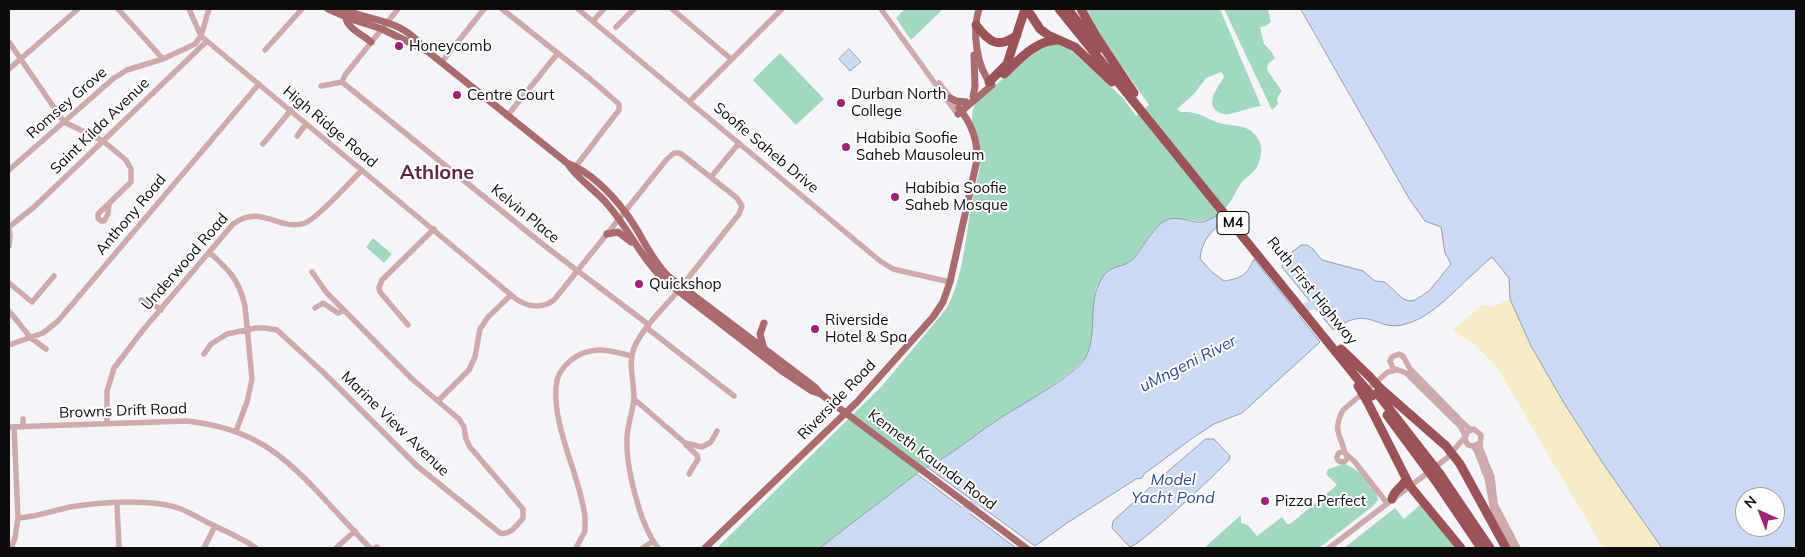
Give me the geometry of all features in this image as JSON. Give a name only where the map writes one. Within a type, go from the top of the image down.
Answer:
[{"type":"highway","name":"Ruth First Highway","points":[[1059,9],[1133,96],[1337,347],[1438,477],[1490,548]]},
{"type":"highway","name":"Ruth First Highway","points":[[1068,9],[1133,96]]},
{"type":"highway","points":[[1081,9],[1133,96]]},
{"type":"highway","points":[[1027,10],[1040,30],[1057,40]]},
{"type":"highway","points":[[990,84],[1007,64],[1027,10]]},
{"type":"highway","points":[[976,28],[987,39],[998,43],[1012,39],[1017,35]]},
{"type":"highway","points":[[990,84],[1037,45],[1049,40],[1057,40],[1070,43],[1133,96]]},
{"type":"highway","points":[[1374,395],[1446,446],[1450,456],[1460,464],[1506,548]]},
{"type":"highway","points":[[1374,395],[1408,482],[1461,548]]},
{"type":"highway","name":"Ruth First Highway","points":[[1438,477],[1481,548]]},
{"type":"highway","points":[[1390,501],[1393,494],[1403,484],[1408,482]]},
{"type":"main road","name":"Kenneth Kaunda Road","points":[[328,9],[388,22],[407,32],[426,50],[626,212],[660,268],[680,289],[782,371],[812,391],[820,394],[1026,548]]},
{"type":"main road","points":[[970,123],[970,112],[974,97],[973,39],[979,9]]},
{"type":"main road","name":"Kenneth Kaunda Road","points":[[345,12],[426,50]]},
{"type":"main road","points":[[345,12],[348,24],[371,42]]},
{"type":"main road","points":[[958,111],[990,84],[979,61],[976,28]]},
{"type":"main road","points":[[958,111],[966,102],[974,97]]},
{"type":"main road","points":[[950,98],[966,102]]},
{"type":"main road","name":"Riverside Road","points":[[705,548],[857,402],[938,310],[945,298],[977,160],[977,146],[970,123],[958,111]]},
{"type":"main road","name":"Riverside Road","points":[[958,111],[973,134]]},
{"type":"main road","name":"Kenneth Kaunda Road","points":[[600,190],[637,248],[656,272],[764,349],[815,387],[820,394]]},
{"type":"main road","points":[[607,234],[620,233],[637,248]]},
{"type":"main road","points":[[764,323],[760,334],[764,349]]},
{"type":"street","points":[[9,69],[78,9]]},
{"type":"street","points":[[118,9],[163,59]]},
{"type":"street","points":[[189,9],[204,38]]},
{"type":"street","points":[[204,38],[209,9]]},
{"type":"street","points":[[265,50],[302,9]]},
{"type":"street","points":[[321,86],[342,82],[345,75],[398,9]]},
{"type":"street","points":[[441,62],[484,9]]},
{"type":"street","points":[[502,9],[614,98],[620,107],[574,168]]},
{"type":"street","name":"Soofie Saheb Drive","points":[[578,9],[690,100],[880,261],[893,269],[950,282]]},
{"type":"street","points":[[593,21],[604,9]]},
{"type":"street","points":[[616,27],[634,9]]},
{"type":"street","points":[[672,9],[731,58]]},
{"type":"street","points":[[690,100],[782,9]]},
{"type":"street","points":[[881,9],[958,111]]},
{"type":"street","name":"Romsey Grove","points":[[9,170],[120,74],[163,59],[204,38]]},
{"type":"street","name":"Saint Kilda Avenue","points":[[9,227],[34,207],[186,61],[204,38]]},
{"type":"street","name":"High Ridge Road","points":[[204,38],[511,295],[527,306],[546,305],[554,300],[674,153],[682,154],[711,177]]},
{"type":"street","points":[[9,42],[64,122],[103,141],[126,160],[132,174],[131,182],[109,204]]},
{"type":"street","points":[[182,50],[186,61]]},
{"type":"street","points":[[507,116],[558,53]]},
{"type":"street","points":[[928,73],[934,84],[958,111]]},
{"type":"street","name":"Kelvin Place","points":[[342,82],[734,396]]},
{"type":"street","name":"Anthony Road","points":[[9,345],[43,333],[54,325],[105,270],[184,172],[259,84]]},
{"type":"street","points":[[263,144],[290,110]]},
{"type":"street","points":[[296,136],[306,124]]},
{"type":"street","points":[[658,548],[641,513],[627,449],[628,429],[634,399],[632,356],[638,341],[648,327],[742,210],[741,203],[737,198],[711,177],[739,143]]},
{"type":"street","name":"Underwood Road","points":[[107,424],[106,403],[108,385],[114,368],[233,224],[246,216],[256,215],[297,224],[306,222],[316,216],[362,170]]},
{"type":"street","points":[[184,172],[190,176]]},
{"type":"street","points":[[9,227],[9,246]]},
{"type":"street","points":[[408,325],[380,292],[380,286],[382,280],[434,229]]},
{"type":"street","points":[[209,252],[226,267],[239,285],[244,306],[252,378],[247,402],[236,431]]},
{"type":"street","name":"Marine View Avenue","points":[[204,354],[210,344],[227,334],[260,328],[272,328],[283,334],[422,472],[500,533],[508,533],[523,518],[523,510],[470,447],[462,422],[439,400],[412,379],[326,292],[312,272]]},
{"type":"street","points":[[9,282],[32,302],[54,276]]},
{"type":"street","points":[[439,400],[468,370],[475,357],[478,336],[484,322],[511,295]]},
{"type":"street","points":[[141,300],[161,310]]},
{"type":"street","points":[[315,308],[323,303],[338,313],[344,310]]},
{"type":"street","points":[[9,311],[31,338],[46,349]]},
{"type":"street","points":[[576,548],[585,531],[586,517],[562,430],[556,397],[557,379],[561,370],[570,360],[589,351],[609,351],[632,356]]},
{"type":"street","points":[[1514,548],[1493,510],[1486,474],[1472,446],[1466,443],[1460,426],[1406,373],[1396,370],[1391,366],[1390,359],[1394,355],[1401,354],[1405,357],[1410,369],[1463,423],[1471,430],[1477,430],[1481,435],[1480,449],[1492,477],[1497,509],[1518,548]]},
{"type":"street","points":[[1346,461],[1346,454],[1338,431],[1339,418],[1343,410],[1388,372],[1396,370]]},
{"type":"street","points":[[634,399],[697,454],[698,459],[689,474]]},
{"type":"street","points":[[106,403],[113,402]]},
{"type":"street","points":[[23,419],[23,427]]},
{"type":"street","name":"Browns Drift Road","points":[[12,427],[23,427],[38,423],[107,424],[187,421],[207,423],[236,431],[257,440],[282,456],[302,474],[370,548]]},
{"type":"street","points":[[11,548],[18,518],[12,427]]},
{"type":"street","points":[[1450,456],[1471,430]]},
{"type":"street","points":[[685,443],[702,447],[711,442],[717,431]]},
{"type":"street","points":[[1408,482],[1463,448],[1480,443]]},
{"type":"street","points":[[1329,548],[1390,501],[1357,464],[1346,454],[1339,453],[1337,458],[1340,462],[1346,461],[1357,464]]},
{"type":"street","points":[[18,518],[38,516],[70,508],[146,503],[164,505],[181,509],[256,548]]},
{"type":"street","points":[[117,504],[119,548]]},
{"type":"street","points":[[204,548],[215,526]]},
{"type":"street","points":[[336,548],[355,531]]},
{"type":"street","points":[[644,548],[653,541]]},
{"type":"green space","points":[[905,9],[943,9],[911,40],[896,18]]},
{"type":"green space","points":[[1087,9],[1220,9],[1261,106],[1230,114],[1218,112],[1212,104],[1212,99],[1224,77],[1221,72],[1206,78],[1194,94],[1177,109],[1181,112],[1199,114],[1227,125],[1244,127],[1251,131],[1259,139],[1261,150],[1261,156],[1255,169],[1241,183],[1229,204],[1219,214],[1204,221],[1174,219],[1166,221],[1159,226],[1129,263],[1096,287],[1093,307],[1094,326],[1090,349],[1084,360],[1071,372],[1037,396],[997,420],[943,459],[917,474],[820,548],[717,548],[882,386],[946,309],[957,284],[979,171],[979,154],[972,124],[973,109],[976,102],[1041,46],[1059,44],[1069,48],[1123,98],[1136,116],[1149,105],[1101,36]]},
{"type":"green space","points":[[1224,9],[1268,9],[1271,22],[1266,26],[1260,27],[1264,44],[1275,58],[1268,64],[1267,70],[1282,91],[1277,98],[1278,104],[1272,110]]},
{"type":"green space","points":[[780,53],[824,99],[796,125],[753,80]]},
{"type":"green space","points":[[373,238],[392,254],[384,263],[366,247]]},
{"type":"green space","points":[[1344,464],[1355,469],[1365,478],[1374,489],[1378,500],[1319,548],[1204,548],[1241,515],[1241,523],[1248,525],[1257,536],[1282,517],[1287,524],[1290,524],[1337,485],[1326,474],[1328,469]]},
{"type":"green space","points":[[1421,504],[1457,548],[1344,548],[1395,508],[1404,519]]},
{"type":"sand","points":[[1510,299],[1531,346],[1564,403],[1602,462],[1662,548],[1603,548],[1498,369],[1473,343],[1452,331],[1482,305],[1492,307]]},
{"type":"water","points":[[1301,9],[1796,9],[1796,548],[1662,548],[1602,462],[1564,403],[1531,346],[1510,299],[1509,278],[1492,257],[1440,304],[1412,322],[1392,326],[1359,318],[1333,330],[1282,267],[1283,263],[1292,256],[1292,252],[1301,245],[1307,245],[1322,260],[1363,271],[1375,281],[1385,282],[1402,298],[1409,301],[1415,300],[1429,291],[1451,264],[1445,253],[1441,227],[1425,221],[1410,200]]},
{"type":"water","points":[[849,49],[861,62],[850,71],[839,59]]},
{"type":"water","points":[[1219,214],[1223,222],[1207,238],[1202,248],[1200,259],[1213,273],[1224,281],[1235,279],[1246,273],[1254,259],[1320,342],[1242,413],[1214,424],[1144,474],[1142,478],[1136,479],[1035,546],[927,467],[1058,382],[1080,365],[1090,347],[1095,294],[1099,284],[1108,271],[1134,258],[1159,225],[1173,218],[1202,222]]},
{"type":"water","name":"Model Yacht Pond","points":[[1206,439],[1214,439],[1230,456],[1229,460],[1163,522],[1130,547],[1112,528],[1113,521]]},
{"type":"water","points":[[917,474],[1016,548],[820,548]]},
{"type":"waterway","name":"uMngeni River","points":[[1286,317],[1322,302]]},
{"type":"waterway","name":"uMngeni River","points":[[956,517],[986,495]]},
{"type":"place","name":"Honeycomb","points":[[399,46]]},
{"type":"place","name":"Centre Court","points":[[457,95]]},
{"type":"place","name":"Durban North College","points":[[841,103]]},
{"type":"place","name":"Habibia Soofie Saheb Mausoleum","points":[[846,147]]},
{"type":"place","name":"Habibia Soofie Saheb Mosque","points":[[895,197]]},
{"type":"place","name":"Quickshop","points":[[639,284]]},
{"type":"place","name":"Riverside Hotel & Spa","points":[[815,329]]},
{"type":"place","name":"Pizza Perfect","points":[[1265,501]]},
{"type":"district","name":"Athlone","points":[[437,173]]}]
